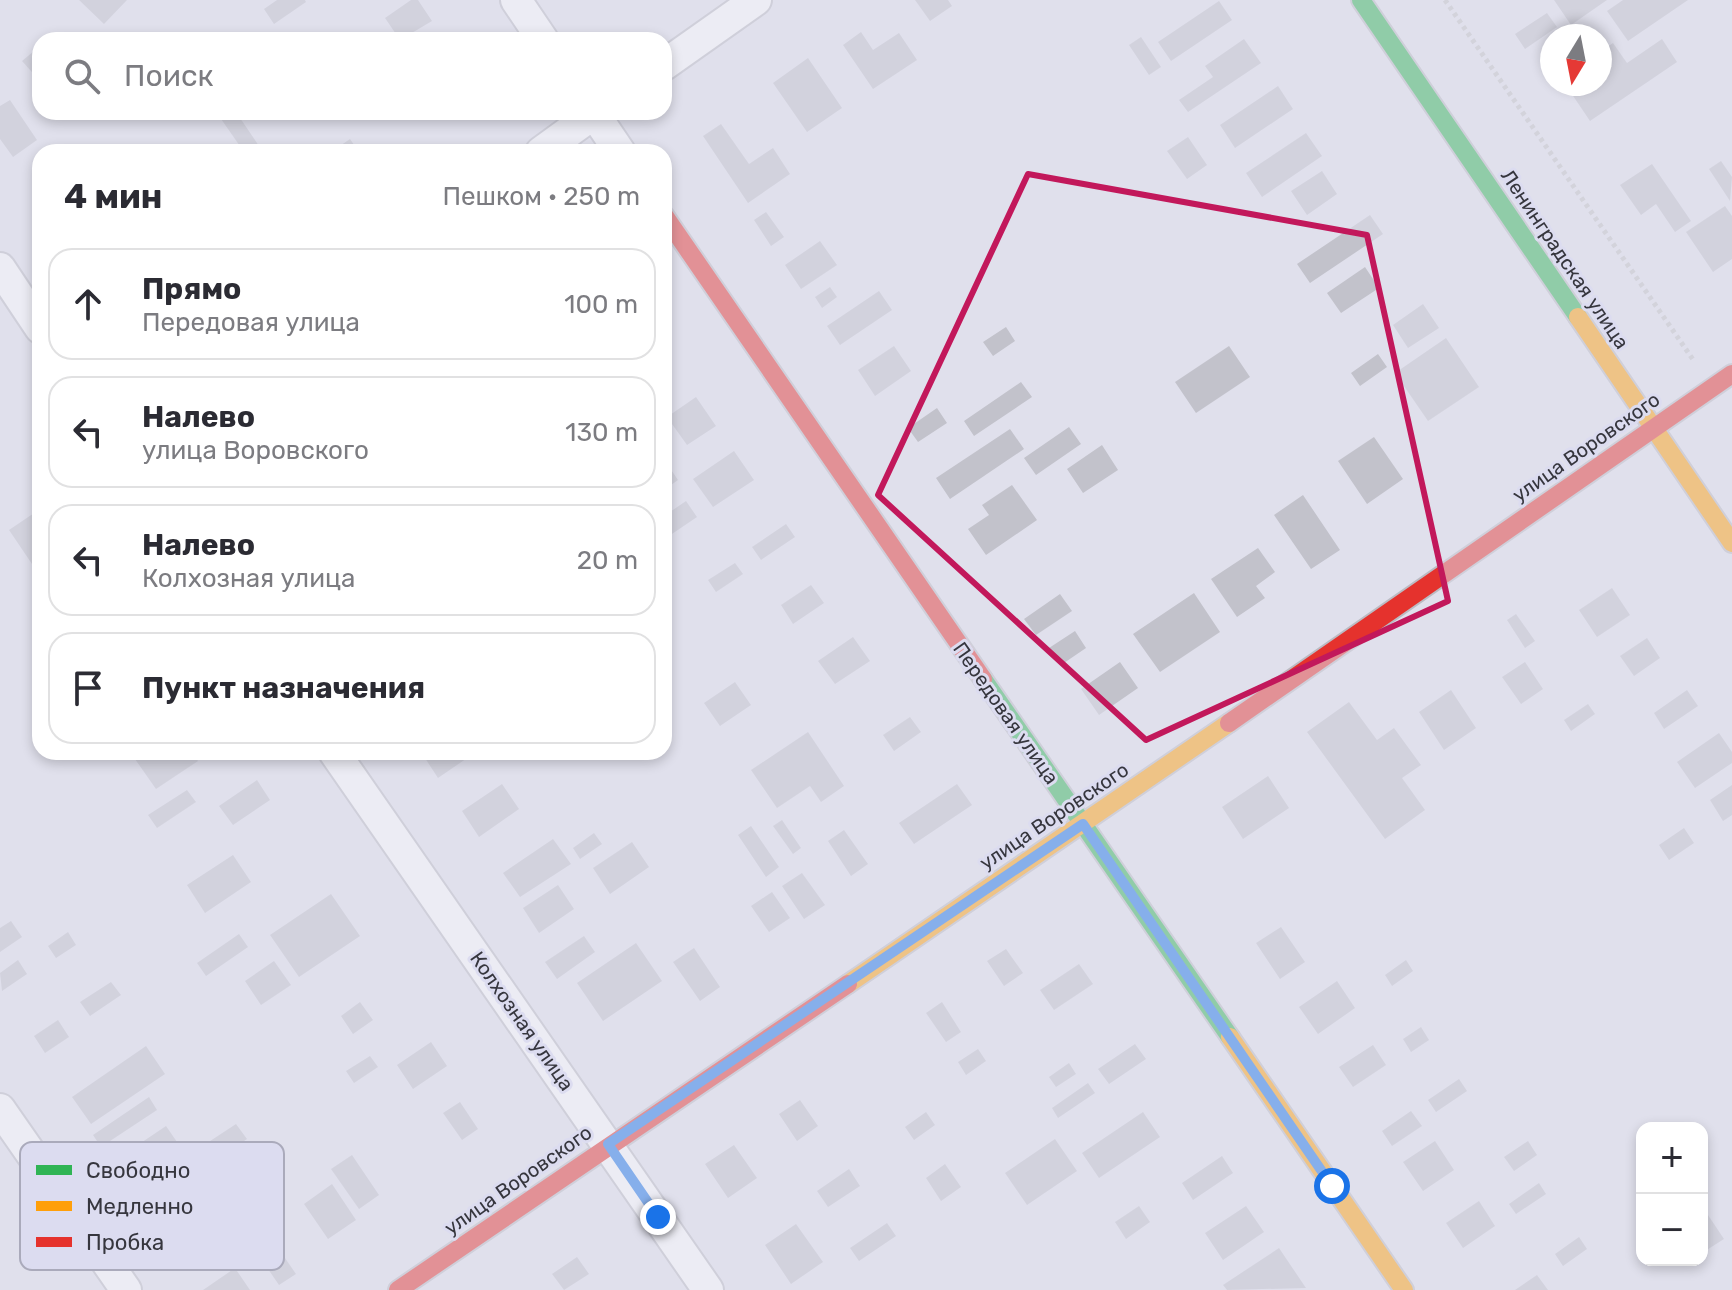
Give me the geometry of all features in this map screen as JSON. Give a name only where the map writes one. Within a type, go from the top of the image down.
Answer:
[{"type":"street","points":[[516,0],[538,32]]},
{"type":"street","points":[[672,59],[756,0]]},
{"type":"street","name":"Ленинградская улица","points":[[1361,0],[1732,543]]},
{"type":"street","points":[[552,144],[584,120]]},
{"type":"street","points":[[599,120],[615,144]]},
{"type":"street","name":"Передовая улица","points":[[672,227],[1404,1290]]},
{"type":"street","points":[[0,268],[32,316]]},
{"type":"street","name":"улица Воровского","points":[[398,1290],[608,1144],[1083,824],[1732,374]]},
{"type":"street","name":"Колхозная улица","points":[[340,760],[708,1290]]},
{"type":"street","points":[[0,1109],[23,1142]]},
{"type":"street","points":[[112,1270],[126,1290]]},
{"type":"path","points":[[1445,0],[1712,387]]},
{"type":"highlighted area","points":[[1028,174],[1367,235],[1448,601],[1146,740],[878,495]]},
{"type":"building","points":[[79,0],[127,0],[104,24]]},
{"type":"building","points":[[277,0],[306,2],[274,24],[264,9]]},
{"type":"building","points":[[411,0],[418,0],[432,21],[413,32],[395,32],[385,18]]},
{"type":"building","points":[[915,0],[948,0],[952,6],[930,21]]},
{"type":"building","points":[[1554,0],[1607,0],[1572,24]]},
{"type":"building","points":[[1623,0],[1688,0],[1628,41],[1607,11]]},
{"type":"building","points":[[1219,1],[1232,20],[1171,61],[1158,42]]},
{"type":"building","points":[[1547,13],[1555,24],[1540,24],[1540,39],[1525,49],[1515,34]]},
{"type":"building","points":[[861,32],[873,50],[899,33],[917,60],[873,89],[843,45]]},
{"type":"building","points":[[1141,37],[1161,67],[1149,75],[1129,45]]},
{"type":"building","points":[[1244,39],[1261,63],[1188,112],[1179,100],[1213,77],[1205,66]]},
{"type":"building","points":[[1662,39],[1677,62],[1590,121],[1573,96],[1612,96],[1613,43],[1627,63]]},
{"type":"building","points":[[32,53],[32,72],[22,61]]},
{"type":"building","points":[[808,58],[842,108],[807,132],[773,83]]},
{"type":"building","points":[[1278,86],[1293,109],[1235,148],[1220,125]]},
{"type":"building","points":[[10,100],[37,140],[13,157],[0,139],[0,106]]},
{"type":"building","points":[[222,120],[241,120],[258,144],[238,144]]},
{"type":"building","points":[[721,124],[749,164],[773,148],[790,174],[748,203],[703,136]]},
{"type":"building","points":[[1306,133],[1322,156],[1262,197],[1246,173]]},
{"type":"building","points":[[1188,137],[1207,165],[1187,179],[1167,151]]},
{"type":"building","points":[[1721,161],[1732,177],[1730,201],[1709,169]]},
{"type":"building","points":[[1652,164],[1691,221],[1675,232],[1656,204],[1641,215],[1620,185]]},
{"type":"building","points":[[1322,171],[1337,194],[1307,215],[1291,191]]},
{"type":"building","points":[[1725,206],[1732,216],[1732,259],[1713,272],[1686,232]]},
{"type":"building","points":[[766,212],[784,237],[771,246],[754,220]]},
{"type":"building","points":[[1370,215],[1383,234],[1310,283],[1297,264]]},
{"type":"building","points":[[820,241],[837,265],[801,289],[785,265]]},
{"type":"building","points":[[1365,267],[1379,288],[1341,313],[1327,293]]},
{"type":"building","points":[[830,287],[837,297],[822,308],[815,297]]},
{"type":"building","points":[[879,291],[892,310],[840,345],[827,326]]},
{"type":"building","points":[[1423,304],[1439,328],[1408,348],[1393,325]]},
{"type":"building","points":[[1006,327],[1015,341],[993,356],[983,342]]},
{"type":"building","points":[[1446,338],[1479,387],[1428,421],[1395,373]]},
{"type":"building","points":[[894,346],[911,371],[875,396],[858,370]]},
{"type":"building","points":[[1229,346],[1250,377],[1196,413],[1175,382]]},
{"type":"building","points":[[1378,354],[1387,367],[1360,386],[1351,373]]},
{"type":"building","points":[[1021,382],[1032,397],[974,436],[964,421]]},
{"type":"building","points":[[696,397],[716,426],[687,445],[672,424],[672,414]]},
{"type":"building","points":[[937,408],[947,423],[918,442],[908,428]]},
{"type":"building","points":[[1069,427],[1081,444],[1036,475],[1024,458]]},
{"type":"building","points":[[1010,429],[1024,449],[950,499],[936,478]]},
{"type":"building","points":[[1374,437],[1403,479],[1367,504],[1338,461]]},
{"type":"building","points":[[1102,445],[1118,470],[1083,493],[1067,469]]},
{"type":"building","points":[[734,451],[754,480],[713,507],[693,479]]},
{"type":"building","points":[[1012,485],[1037,520],[986,555],[968,529],[989,515],[982,505]]},
{"type":"building","points":[[1303,495],[1340,550],[1311,569],[1274,515]]},
{"type":"building","points":[[686,501],[697,517],[672,534],[672,511]]},
{"type":"building","points":[[32,514],[32,564],[9,530]]},
{"type":"building","points":[[786,524],[795,537],[761,560],[752,547]]},
{"type":"building","points":[[1258,548],[1275,572],[1256,586],[1265,598],[1237,617],[1211,579]]},
{"type":"building","points":[[735,563],[743,574],[716,592],[708,580]]},
{"type":"building","points":[[811,585],[824,603],[793,624],[781,605]]},
{"type":"building","points":[[1612,588],[1630,615],[1597,637],[1579,610]]},
{"type":"building","points":[[1194,593],[1220,632],[1160,672],[1133,634]]},
{"type":"building","points":[[1060,594],[1072,611],[1036,635],[1024,619]]},
{"type":"building","points":[[1516,614],[1535,641],[1525,648],[1507,620]]},
{"type":"building","points":[[1075,631],[1086,648],[1061,665],[1049,648]]},
{"type":"building","points":[[853,637],[870,661],[835,684],[818,661]]},
{"type":"building","points":[[1647,638],[1660,658],[1634,676],[1620,656]]},
{"type":"building","points":[[1120,662],[1138,688],[1099,715],[1081,689]]},
{"type":"building","points":[[1525,662],[1543,689],[1521,704],[1502,677]]},
{"type":"building","points":[[735,682],[751,705],[720,726],[704,703]]},
{"type":"building","points":[[1451,690],[1476,728],[1444,750],[1419,712]]},
{"type":"building","points":[[1687,690],[1698,706],[1664,729],[1654,713]]},
{"type":"building","points":[[1349,702],[1377,740],[1394,728],[1421,765],[1402,778],[1425,810],[1385,839],[1307,732]]},
{"type":"building","points":[[1588,704],[1595,714],[1571,731],[1564,720]]},
{"type":"building","points":[[910,717],[921,732],[894,751],[883,735]]},
{"type":"building","points":[[808,732],[844,786],[821,802],[810,786],[777,808],[751,770]]},
{"type":"building","points":[[1719,733],[1732,752],[1732,763],[1695,788],[1677,762]]},
{"type":"building","points":[[136,760],[197,760],[198,761],[156,789]]},
{"type":"building","points":[[426,760],[464,760],[438,778]]},
{"type":"building","points":[[1268,776],[1289,808],[1243,839],[1222,807]]},
{"type":"building","points":[[257,780],[270,800],[233,825],[219,806]]},
{"type":"building","points":[[502,784],[519,809],[479,837],[462,811]]},
{"type":"building","points":[[957,784],[972,805],[914,844],[899,823]]},
{"type":"building","points":[[1732,785],[1732,815],[1723,821],[1710,800]]},
{"type":"building","points":[[187,790],[196,802],[157,828],[148,815]]},
{"type":"building","points":[[782,820],[801,848],[793,854],[773,826]]},
{"type":"building","points":[[751,826],[779,867],[766,877],[738,835]]},
{"type":"building","points":[[1684,828],[1694,843],[1669,860],[1659,845]]},
{"type":"building","points":[[844,830],[868,864],[851,876],[828,841]]},
{"type":"building","points":[[594,833],[602,844],[580,859],[573,848]]},
{"type":"building","points":[[553,839],[571,864],[520,897],[503,873]]},
{"type":"building","points":[[632,842],[649,867],[610,894],[593,868]]},
{"type":"building","points":[[233,855],[251,882],[205,913],[187,885]]},
{"type":"building","points":[[802,873],[825,905],[804,919],[782,886]]},
{"type":"building","points":[[558,885],[574,909],[539,933],[523,908]]},
{"type":"building","points":[[772,892],[790,918],[769,932],[751,906]]},
{"type":"building","points":[[331,894],[360,936],[299,977],[270,935]]},
{"type":"building","points":[[11,921],[22,937],[0,952],[0,928]]},
{"type":"building","points":[[1281,927],[1305,962],[1280,979],[1256,943]]},
{"type":"building","points":[[68,932],[76,945],[56,958],[48,946]]},
{"type":"building","points":[[239,934],[248,947],[206,976],[197,963]]},
{"type":"building","points":[[584,936],[595,952],[557,979],[545,962]]},
{"type":"building","points":[[636,943],[662,981],[603,1021],[577,983]]},
{"type":"building","points":[[694,948],[720,987],[700,1001],[673,962]]},
{"type":"building","points":[[1006,949],[1023,973],[1004,986],[987,961]]},
{"type":"building","points":[[18,960],[27,974],[2,991],[0,973]]},
{"type":"building","points":[[1406,960],[1413,971],[1392,986],[1385,975]]},
{"type":"building","points":[[274,961],[291,985],[261,1005],[245,981]]},
{"type":"building","points":[[1079,964],[1093,984],[1054,1010],[1040,990]]},
{"type":"building","points":[[1337,981],[1355,1008],[1318,1034],[1299,1007]]},
{"type":"building","points":[[111,982],[121,995],[90,1016],[80,1002]]},
{"type":"building","points":[[360,1002],[373,1020],[353,1034],[341,1016]]},
{"type":"building","points":[[942,1002],[961,1032],[946,1042],[926,1013]]},
{"type":"building","points":[[58,1020],[69,1037],[45,1053],[34,1036]]},
{"type":"building","points":[[1421,1027],[1429,1040],[1411,1052],[1403,1039]]},
{"type":"building","points":[[431,1042],[447,1066],[413,1089],[397,1065]]},
{"type":"building","points":[[1135,1044],[1146,1059],[1109,1084],[1098,1069]]},
{"type":"building","points":[[1373,1045],[1386,1065],[1353,1087],[1339,1067]]},
{"type":"building","points":[[146,1046],[165,1074],[91,1124],[72,1097]]},
{"type":"building","points":[[978,1049],[986,1061],[966,1075],[958,1062]]},
{"type":"building","points":[[370,1056],[378,1067],[354,1083],[346,1071]]},
{"type":"building","points":[[1069,1063],[1076,1074],[1056,1087],[1049,1077]]},
{"type":"building","points":[[1459,1079],[1467,1091],[1436,1112],[1428,1100]]},
{"type":"building","points":[[1088,1083],[1095,1093],[1058,1118],[1052,1108]]},
{"type":"building","points":[[149,1097],[157,1110],[109,1142],[98,1142],[93,1135]]},
{"type":"building","points":[[800,1100],[818,1126],[797,1141],[779,1114]]},
{"type":"building","points":[[460,1102],[478,1129],[462,1140],[443,1113]]},
{"type":"building","points":[[1411,1111],[1422,1126],[1392,1146],[1382,1131]]},
{"type":"building","points":[[926,1112],[935,1125],[914,1140],[905,1127]]},
{"type":"building","points":[[1143,1112],[1160,1137],[1099,1178],[1082,1153]]},
{"type":"building","points":[[236,1124],[247,1139],[243,1142],[209,1142]]},
{"type":"building","points":[[166,1126],[177,1142],[142,1142]]},
{"type":"building","points":[[1055,1139],[1077,1171],[1027,1205],[1005,1173]]},
{"type":"building","points":[[1435,1141],[1454,1170],[1423,1191],[1403,1162]]},
{"type":"building","points":[[1528,1141],[1537,1155],[1514,1171],[1504,1157]]},
{"type":"building","points":[[734,1145],[757,1178],[728,1198],[705,1164]]},
{"type":"building","points":[[352,1155],[379,1195],[359,1209],[331,1169]]},
{"type":"building","points":[[1222,1156],[1233,1173],[1193,1200],[1182,1183]]},
{"type":"building","points":[[945,1164],[961,1187],[941,1201],[926,1178]]},
{"type":"building","points":[[849,1169],[860,1186],[828,1207],[817,1191]]},
{"type":"building","points":[[1539,1183],[1546,1194],[1516,1214],[1509,1204]]},
{"type":"building","points":[[332,1184],[356,1220],[328,1239],[304,1204]]},
{"type":"building","points":[[1479,1201],[1495,1226],[1463,1248],[1446,1223]]},
{"type":"building","points":[[1139,1206],[1150,1222],[1126,1239],[1115,1222]]},
{"type":"building","points":[[1246,1206],[1264,1232],[1223,1260],[1205,1233]]},
{"type":"building","points":[[1708,1215],[1724,1239],[1708,1249]]},
{"type":"building","points":[[887,1223],[896,1236],[859,1261],[850,1248]]},
{"type":"building","points":[[796,1224],[823,1262],[791,1284],[765,1245]]},
{"type":"building","points":[[1579,1237],[1587,1249],[1563,1266],[1555,1254]]},
{"type":"building","points":[[1279,1248],[1306,1288],[1227,1290],[1223,1285]]},
{"type":"building","points":[[284,1257],[296,1274],[279,1285],[269,1270],[284,1270]]},
{"type":"building","points":[[577,1257],[589,1274],[564,1290],[552,1274]]},
{"type":"building","points":[[236,1270],[250,1290],[203,1290]]},
{"type":"building","points":[[1537,1275],[1548,1290],[1515,1290]]},
{"type":"traffic: fast","points":[[1361,0],[1578,317]]},
{"type":"traffic: fast","points":[[983,679],[1230,1037]]},
{"type":"traffic: slow","points":[[1578,317],[1732,543]]},
{"type":"traffic: slow","points":[[848,984],[1229,723]]},
{"type":"traffic: slow","points":[[1230,1037],[1404,1290]]},
{"type":"traffic: jam","points":[[672,227],[983,679]]},
{"type":"traffic: jam","points":[[1229,723],[1732,374]]},
{"type":"traffic: jam","points":[[398,1290],[848,984]]},
{"type":"route","points":[[658,1217],[608,1144],[1083,824],[1332,1186]]}]
